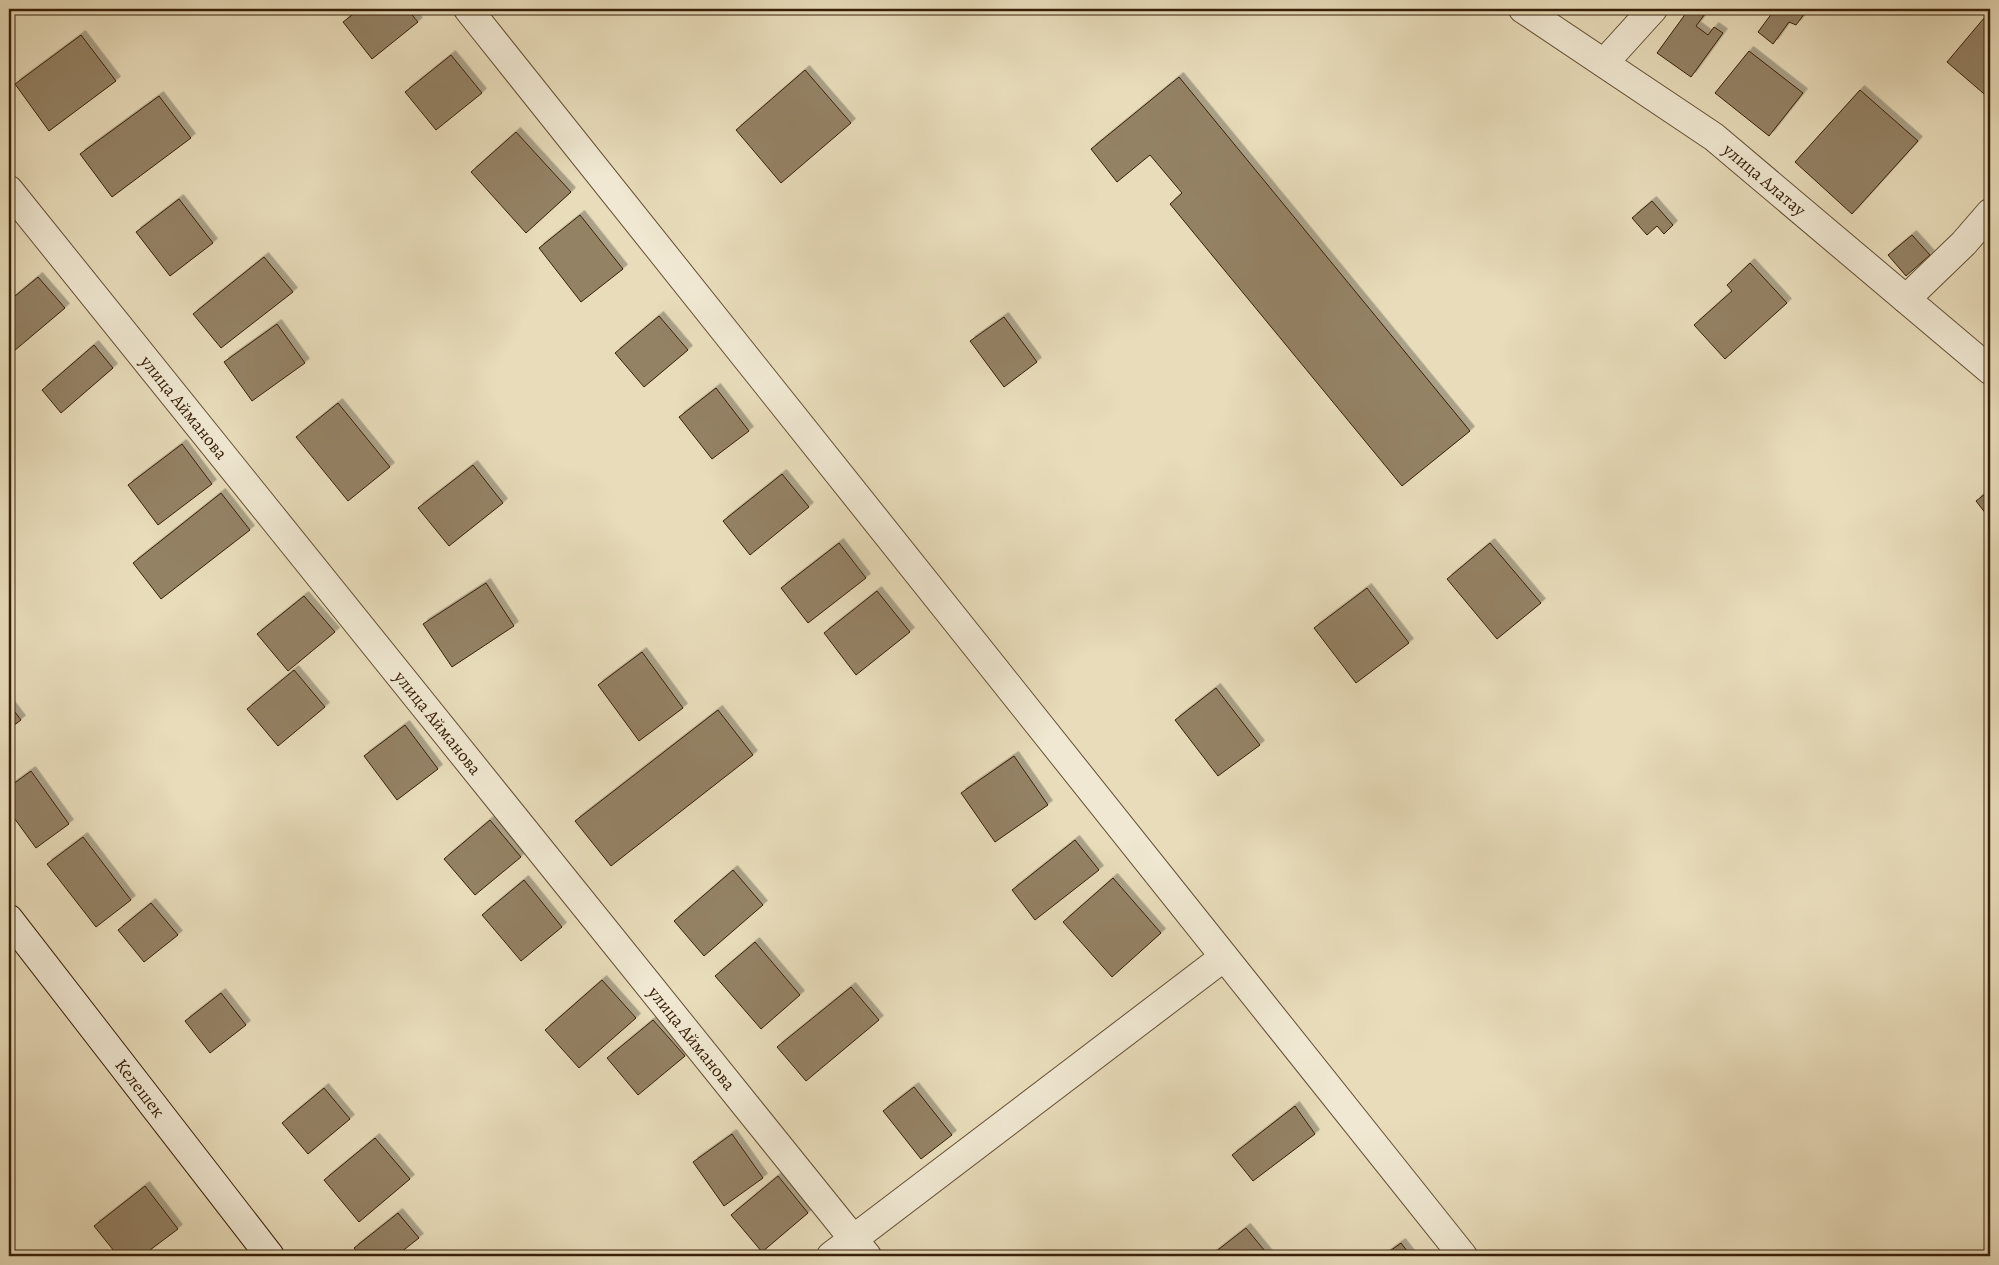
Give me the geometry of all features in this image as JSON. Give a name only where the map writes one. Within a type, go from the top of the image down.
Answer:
[{"type":"street","points":[[468,9],[1463,1256]]},
{"type":"street","name":"улица Алатау","points":[[1524,9],[1714,137],[1990,370]]},
{"type":"street","points":[[1604,63],[1653,9]]},
{"type":"street","name":"улица Айманова","points":[[9,190],[860,1247]]},
{"type":"street","points":[[1906,298],[1964,243],[1990,213]]},
{"type":"street","name":"Келешек","points":[[9,919],[270,1256]]},
{"type":"street","points":[[831,1256],[860,1247],[1224,957]]},
{"type":"building","points":[[360,9],[407,9],[418,22],[372,59],[343,22]]},
{"type":"building","points":[[1689,9],[1697,9],[1705,14],[1696,26],[1708,35],[1714,27],[1723,33],[1691,77],[1657,53]]},
{"type":"building","points":[[1775,9],[1808,9],[1796,25],[1789,22],[1773,44],[1758,32]]},
{"type":"building","points":[[1990,11],[1990,61],[1984,68],[1990,73],[1990,99],[1947,62]]},
{"type":"building","points":[[81,35],[116,81],[49,131],[15,84]]},
{"type":"building","points":[[1749,51],[1803,93],[1769,136],[1715,93]]},
{"type":"building","points":[[451,55],[482,93],[436,130],[405,92]]},
{"type":"building","points":[[805,70],[851,123],[781,183],[736,130]]},
{"type":"building","points":[[1179,77],[1470,431],[1402,486],[1170,204],[1182,193],[1150,155],[1117,182],[1091,149]]},
{"type":"building","points":[[1860,90],[1918,141],[1852,214],[1795,162]]},
{"type":"building","points":[[159,96],[191,138],[112,197],[80,154]]},
{"type":"building","points":[[516,132],[571,192],[526,233],[471,172]]},
{"type":"building","points":[[179,199],[213,243],[170,276],[136,232]]},
{"type":"building","points":[[1652,201],[1673,225],[1664,234],[1657,226],[1647,235],[1632,218]]},
{"type":"building","points":[[580,215],[623,269],[581,302],[539,248]]},
{"type":"building","points":[[1912,235],[1930,255],[1906,276],[1888,255]]},
{"type":"building","points":[[264,257],[293,292],[221,348],[193,314]]},
{"type":"building","points":[[1750,263],[1787,303],[1725,359],[1694,325],[1732,291],[1727,285]]},
{"type":"building","points":[[38,277],[65,308],[14,351],[9,346],[9,301]]},
{"type":"building","points":[[659,316],[688,350],[644,387],[615,353]]},
{"type":"building","points":[[1004,317],[1037,362],[1004,387],[970,341]]},
{"type":"building","points":[[277,324],[305,363],[252,401],[224,362]]},
{"type":"building","points":[[94,345],[113,368],[61,413],[42,390]]},
{"type":"building","points":[[716,388],[749,431],[712,459],[679,417]]},
{"type":"building","points":[[338,403],[390,467],[348,501],[296,437]]},
{"type":"building","points":[[182,444],[212,484],[158,525],[128,485]]},
{"type":"building","points":[[473,465],[503,503],[449,546],[418,508]]},
{"type":"building","points":[[782,474],[809,507],[750,555],[723,521]]},
{"type":"building","points":[[1990,490],[1990,519],[1976,501]]},
{"type":"building","points":[[221,493],[250,530],[161,599],[133,563]]},
{"type":"building","points":[[839,543],[866,578],[808,623],[781,588]]},
{"type":"building","points":[[1490,543],[1541,603],[1497,639],[1447,579]]},
{"type":"building","points":[[486,583],[514,626],[452,667],[423,624]]},
{"type":"building","points":[[1367,588],[1409,643],[1356,683],[1314,628]]},
{"type":"building","points":[[877,591],[910,632],[856,675],[824,633]]},
{"type":"building","points":[[304,596],[335,632],[288,671],[257,634]]},
{"type":"building","points":[[642,652],[683,708],[639,741],[598,685]]},
{"type":"building","points":[[294,670],[325,707],[278,746],[247,709]]},
{"type":"building","points":[[1216,688],[1260,745],[1218,776],[1175,720]]},
{"type":"building","points":[[9,704],[21,720],[9,729]]},
{"type":"building","points":[[718,710],[753,755],[611,866],[575,821]]},
{"type":"building","points":[[405,725],[438,769],[397,800],[364,756]]},
{"type":"building","points":[[1014,756],[1048,805],[995,842],[961,793]]},
{"type":"building","points":[[31,771],[69,824],[36,848],[9,811],[9,787]]},
{"type":"building","points":[[490,820],[521,857],[475,895],[444,859]]},
{"type":"building","points":[[83,837],[131,900],[96,927],[47,864]]},
{"type":"building","points":[[1075,840],[1099,870],[1035,920],[1012,890]]},
{"type":"building","points":[[733,870],[763,905],[704,956],[674,921]]},
{"type":"building","points":[[1113,878],[1161,933],[1112,977],[1063,922]]},
{"type":"building","points":[[524,880],[562,927],[521,961],[482,915]]},
{"type":"building","points":[[151,903],[178,935],[144,962],[118,930]]},
{"type":"building","points":[[755,942],[800,995],[761,1029],[715,976]]},
{"type":"building","points":[[602,980],[636,1018],[579,1068],[545,1030]]},
{"type":"building","points":[[851,987],[879,1020],[806,1081],[777,1047]]},
{"type":"building","points":[[221,993],[246,1025],[210,1053],[185,1021]]},
{"type":"building","points":[[653,1020],[685,1056],[638,1095],[607,1058]]},
{"type":"building","points":[[914,1087],[952,1135],[921,1159],[883,1111]]},
{"type":"building","points":[[324,1088],[350,1119],[308,1154],[282,1123]]},
{"type":"building","points":[[1295,1106],[1315,1134],[1253,1181],[1232,1155]]},
{"type":"building","points":[[732,1134],[763,1178],[724,1206],[693,1162]]},
{"type":"building","points":[[375,1138],[410,1179],[359,1222],[324,1180]]},
{"type":"building","points":[[778,1176],[808,1213],[762,1252],[731,1215]]},
{"type":"building","points":[[145,1186],[178,1229],[142,1256],[118,1256],[94,1226]]},
{"type":"building","points":[[398,1213],[419,1238],[396,1256],[360,1256],[354,1248]]},
{"type":"building","points":[[1246,1228],[1269,1256],[1210,1256]]},
{"type":"building","points":[[1401,1243],[1411,1256],[1383,1256]]}]
